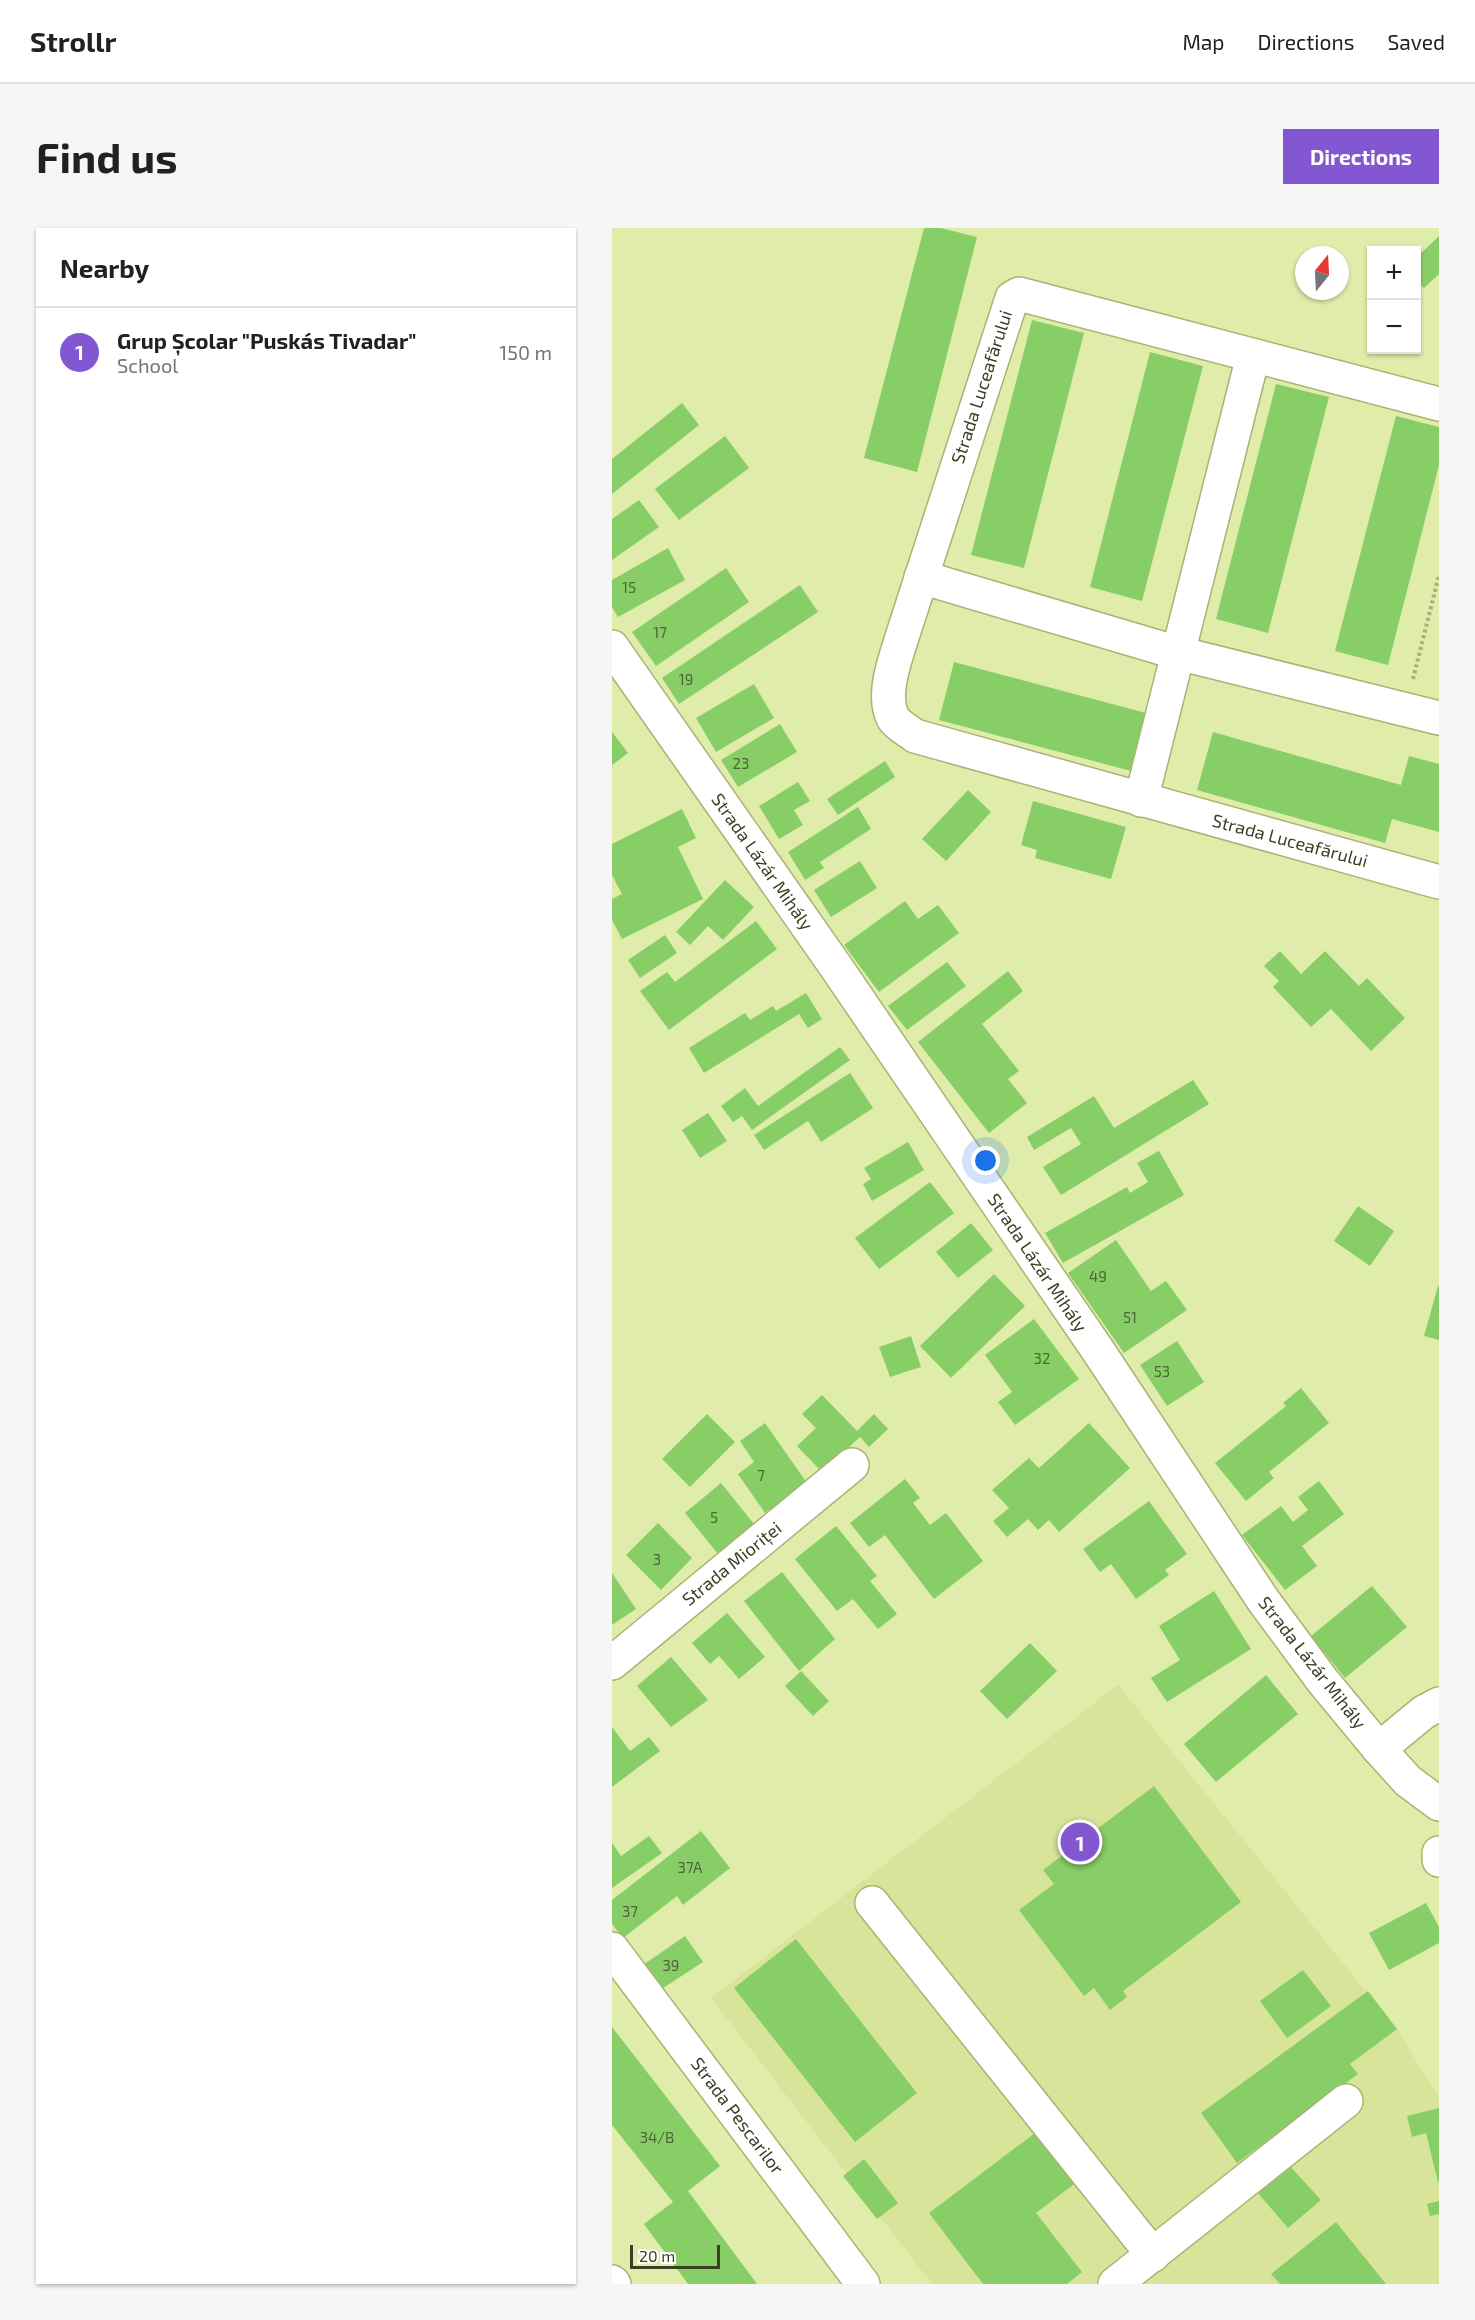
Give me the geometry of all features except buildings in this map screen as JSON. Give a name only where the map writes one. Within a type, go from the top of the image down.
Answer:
[{"type":"street","name":"Strada Luceafărului","points":[[1439,404],[1020,294],[1012,298],[921,577],[894,667],[889,697],[893,718],[915,736],[1439,882]]},
{"type":"street","points":[[1141,800],[1253,356]]},
{"type":"street","points":[[921,577],[1178,653],[1405,712],[1439,718]]},
{"type":"street","name":"Strada Lázár Mihály","points":[[612,647],[622,681],[834,964],[1099,1352],[1263,1600],[1378,1749],[1408,1781],[1439,1804]]},
{"type":"street","name":"Strada Mioriței","points":[[612,1663],[852,1465]]},
{"type":"street","points":[[1378,1749],[1424,1712],[1439,1704]]},
{"type":"street","points":[[1439,1853],[1439,1860]]},
{"type":"street","points":[[872,1903],[1152,2255]]},
{"type":"street","name":"Strada Pescarilor","points":[[612,1949],[862,2284]]},
{"type":"street","points":[[1115,2284],[1346,2101]]},
{"type":"path","points":[[1405,712],[1439,575]]},
{"type":"shaded area","points":[[1118,1685],[1398,2031],[1436,2093],[1439,2102],[1439,2284],[932,2284],[711,1998]]},
{"type":"place","name":"Grup Școlar \"Puskás Tivadar\"","points":[[1080,1842]]}]
